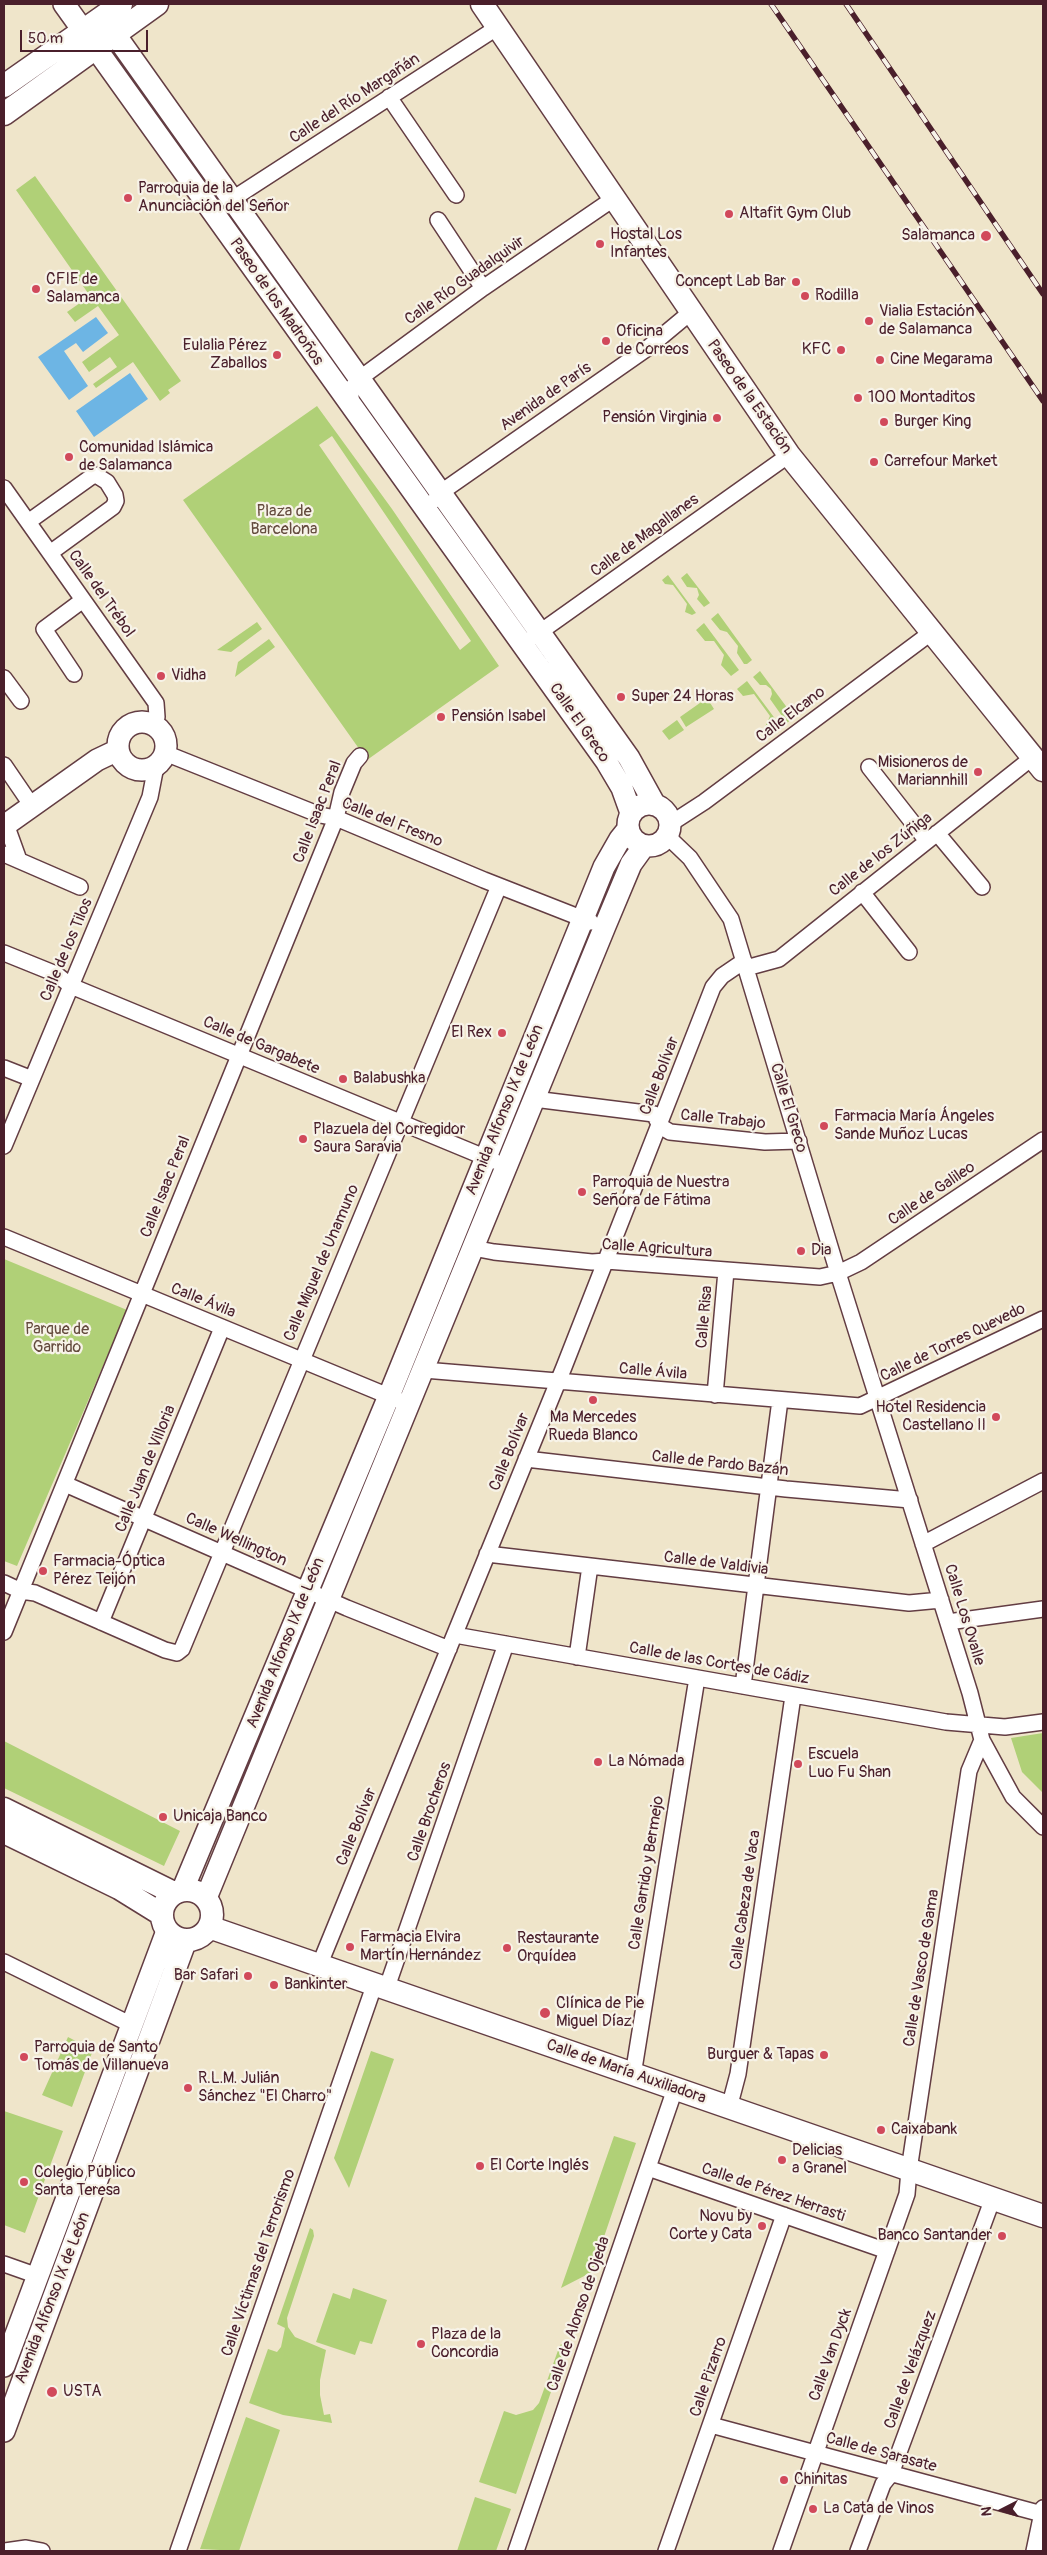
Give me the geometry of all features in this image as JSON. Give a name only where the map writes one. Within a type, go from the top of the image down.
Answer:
[{"type":"main road","name":"Paseo de los Madroños","points":[[64,4],[90,38],[292,325],[351,403]]},
{"type":"main road","points":[[4,86],[90,38],[114,33],[157,4]]},
{"type":"main road","name":"Paseo de la Estación","points":[[482,4],[616,197],[691,312],[789,455],[1038,763]]},
{"type":"main road","name":"Paseo de los Madroños","points":[[112,6],[114,33],[359,379]]},
{"type":"main road","points":[[4,114],[90,38],[112,6]]},
{"type":"main road","points":[[359,379],[540,632]]},
{"type":"main road","points":[[351,403],[519,638]]},
{"type":"main road","name":"Calle El Greco","points":[[540,632],[629,758],[655,805]]},
{"type":"main road","name":"Calle El Greco","points":[[519,638],[606,761],[622,788],[630,821]]},
{"type":"main road","points":[[141,722],[153,725],[165,737],[161,760],[141,771],[133,769],[121,758],[118,750],[121,734],[127,728],[141,722]]},
{"type":"main road","points":[[5,825],[97,760],[118,750]]},
{"type":"main road","points":[[655,805],[666,812],[668,830],[657,844],[644,846],[637,842],[630,821],[640,806],[655,805]]},
{"type":"main road","name":"Avenida Alfonso IX de León","points":[[178,1891],[308,1591],[604,868],[630,821]]},
{"type":"main road","name":"Avenida Alfonso IX de León","points":[[206,1898],[605,926],[631,864],[644,846]]},
{"type":"main road","points":[[4,1809],[178,1891],[192,1890],[206,1898],[212,1912],[209,1928],[203,1934],[172,1929],[119,1888],[4,1832]]},
{"type":"main road","points":[[172,1929],[165,1902],[178,1891]]},
{"type":"main road","name":"Calle de María Auxiliadora","points":[[209,1928],[1043,2216]]},
{"type":"main road","name":"Avenida Alfonso IX de León","points":[[4,2366],[132,2025],[172,1929]]},
{"type":"main road","name":"Avenida Alfonso IX de León","points":[[4,2431],[172,1929]]},
{"type":"street","name":"Calle del Río Margañán","points":[[231,200],[498,27]]},
{"type":"street","points":[[389,97],[456,195]]},
{"type":"street","name":"Calle Río Guadalquivir","points":[[359,379],[483,288],[616,197]]},
{"type":"street","points":[[438,220],[483,288]]},
{"type":"street","name":"Avenida de París","points":[[440,493],[649,347],[691,312]]},
{"type":"street","points":[[351,403],[351,389],[359,379]]},
{"type":"street","name":"Calle de Magallanes","points":[[519,638],[532,638],[789,455]]},
{"type":"street","points":[[28,522],[91,477],[96,475],[107,482],[115,495],[116,501],[113,506],[50,553]]},
{"type":"street","name":"Calle del Trébol","points":[[4,488],[156,703],[157,717],[153,725]]},
{"type":"street","points":[[432,517],[434,502],[440,493]]},
{"type":"street","points":[[74,674],[44,629],[84,600]]},
{"type":"street","name":"Calle Elcano","points":[[668,830],[932,632]]},
{"type":"street","points":[[4,678],[20,701]]},
{"type":"street","points":[[153,725],[167,705]]},
{"type":"street","name":"Calle Isaac Peral","points":[[4,1632],[336,818],[342,792],[354,763],[360,756]]},
{"type":"street","name":"Calle del Fresno","points":[[161,760],[320,815],[336,818],[499,886],[605,926]]},
{"type":"street","name":"Calle de los Tilos","points":[[4,1146],[150,797],[161,760]]},
{"type":"street","name":"Calle de los Zúñiga","points":[[745,964],[778,959],[932,837],[1038,763]]},
{"type":"street","points":[[4,765],[32,806]]},
{"type":"street","points":[[868,767],[982,888]]},
{"type":"street","points":[[5,825],[18,860]]},
{"type":"street","name":"Calle El Greco","points":[[668,830],[690,858],[726,912],[745,964],[838,1273],[878,1398]]},
{"type":"street","points":[[4,854],[80,887]]},
{"type":"street","name":"Calle Miguel de Unamuno","points":[[101,1622],[165,1650],[177,1653],[182,1649],[499,886]]},
{"type":"street","points":[[862,892],[909,952]]},
{"type":"street","name":"Calle de Gargabete","points":[[4,953],[56,974],[71,986],[507,1166]]},
{"type":"street","name":"Calle Bolívar","points":[[320,1966],[606,1261],[713,987],[722,976],[745,964]]},
{"type":"street","points":[[4,1068],[32,1079]]},
{"type":"street","name":"Calle Trabajo","points":[[534,1099],[654,1114],[660,1126],[670,1132],[765,1142],[799,1141]]},
{"type":"street","name":"Calle de Galileo","points":[[838,1273],[861,1262],[1043,1140]]},
{"type":"street","name":"Calle Ávila","points":[[4,1237],[389,1396]]},
{"type":"street","name":"Calle Agricultura","points":[[473,1248],[494,1252],[592,1262],[606,1261],[814,1278],[838,1273]]},
{"type":"street","name":"Calle Risa","points":[[715,1395],[726,1271]]},
{"type":"street","name":"Calle de Torres Quevedo","points":[[878,1398],[1043,1319]]},
{"type":"street","name":"Calle Juan de Villoria","points":[[101,1622],[222,1328]]},
{"type":"street","name":"Calle Ávila","points":[[424,1370],[860,1406],[878,1398]]},
{"type":"street","points":[[389,1396],[409,1404]]},
{"type":"street","name":"Calle Los Ovalle","points":[[878,1398],[948,1622],[982,1740],[1013,1797],[1043,1828]]},
{"type":"street","points":[[743,1686],[780,1400]]},
{"type":"street","name":"Calle de Pardo Bazán","points":[[526,1459],[768,1487],[910,1500]]},
{"type":"street","points":[[923,1544],[1043,1481]]},
{"type":"street","name":"Calle Wellington","points":[[65,1484],[328,1600],[449,1649]]},
{"type":"street","name":"Calle de Valdivia","points":[[487,1554],[909,1604],[941,1600]]},
{"type":"street","points":[[577,1657],[590,1566]]},
{"type":"street","points":[[4,1583],[35,1593],[101,1622]]},
{"type":"street","points":[[948,1622],[1043,1609]]},
{"type":"street","name":"Calle de las Cortes de Cádiz","points":[[455,1635],[946,1722],[1005,1727],[1043,1722]]},
{"type":"street","name":"Calle Brocheros","points":[[380,1988],[506,1644]]},
{"type":"street","name":"Calle Garrido y Bermejo","points":[[633,2075],[697,1678]]},
{"type":"street","name":"Calle Cabeza de Vaca","points":[[729,2108],[738,2074],[793,1696]]},
{"type":"street","name":"Calle de Vasco de Gama","points":[[909,2170],[969,1771],[982,1740]]},
{"type":"street","points":[[969,1771],[982,1767],[997,1769]]},
{"type":"street","points":[[4,1962],[132,2025]]},
{"type":"street","name":"Calle Víctimas del Terrorismo","points":[[178,2551],[380,1988]]},
{"type":"street","name":"Calle de Alonso de Ojeda","points":[[516,2551],[674,2089]]},
{"type":"street","name":"Calle de Pérez Herrasti","points":[[648,2168],[887,2251]]},
{"type":"street","name":"Calle Van Dyck","points":[[781,2551],[907,2194],[909,2170]]},
{"type":"street","name":"Calle de Velázquez","points":[[858,2551],[883,2484],[890,2474],[993,2198]]},
{"type":"street","name":"Calle Pizarro","points":[[666,2551],[784,2215]]},
{"type":"street","points":[[4,2264],[38,2276]]},
{"type":"street","name":"Calle de Sarasate","points":[[711,2425],[890,2474],[1043,2511]]},
{"type":"street","points":[[1034,2551],[1043,2511]]},
{"type":"street","points":[[5,2551],[26,2548],[42,2551]]},
{"type":"green space","points":[[35,176],[181,381],[168,390],[170,393],[160,401],[133,362],[96,388],[93,384],[117,367],[110,357],[89,372],[82,362],[119,335],[98,306],[75,322],[67,312],[90,296],[16,190]]},
{"type":"green space","name":"Plaza de Barcelona","points":[[317,406],[392,509],[499,666],[367,760],[183,500]],"holes":[[[332,436],[471,641],[460,650],[319,445]]]},
{"type":"green space","points":[[687,573],[710,603],[704,607],[697,599],[699,595],[697,588],[687,587],[681,578]]},
{"type":"green space","points":[[668,575],[696,613],[692,615],[685,612],[687,604],[673,585],[665,584],[662,580]]},
{"type":"green space","points":[[718,613],[752,660],[747,664],[744,664],[737,653],[738,646],[727,632],[720,630],[711,619]]},
{"type":"green space","points":[[257,622],[262,629],[231,652],[217,650]]},
{"type":"green space","points":[[704,623],[739,670],[731,676],[721,665],[724,655],[714,641],[705,641],[696,630]]},
{"type":"green space","points":[[269,639],[275,647],[235,677],[238,662]]},
{"type":"green space","points":[[760,671],[794,717],[787,723],[770,699],[771,689],[766,685],[760,685],[753,677]]},
{"type":"green space","points":[[747,681],[782,728],[771,736],[765,727],[770,716],[754,694],[743,696],[737,689]]},
{"type":"green space","points":[[707,698],[714,709],[686,727],[680,717]]},
{"type":"green space","points":[[677,720],[684,730],[669,740],[662,731]]},
{"type":"green space","name":"Parque de Garrido","points":[[4,1259],[127,1310],[17,1566],[4,1561]]},
{"type":"green space","points":[[1043,1733],[1042,1792],[1022,1772],[1011,1738]]},
{"type":"green space","points":[[4,1741],[180,1831],[164,1866],[4,1788]]},
{"type":"green space","points":[[68,2037],[93,2050],[72,2107],[42,2095]]},
{"type":"green space","points":[[371,2051],[394,2059],[349,2188],[334,2158]]},
{"type":"green space","name":"Colegio Público Santa Teresa","points":[[4,2111],[63,2131],[25,2233],[4,2225]]},
{"type":"green space","points":[[614,2136],[636,2143],[592,2272],[561,2288]]},
{"type":"green space","points":[[310,2228],[313,2230],[314,2236],[287,2318],[288,2327],[295,2337],[326,2350],[320,2380],[320,2395],[324,2415],[330,2414],[332,2423],[283,2415],[249,2403],[268,2349],[277,2352],[281,2347],[285,2328],[277,2324]]},
{"type":"green space","points":[[353,2288],[387,2300],[372,2344],[360,2341],[355,2355],[316,2342],[333,2293],[350,2299]]},
{"type":"green space","points":[[562,2344],[566,2348],[516,2494],[479,2482],[504,2411],[516,2415],[533,2410],[539,2403],[560,2345]]},
{"type":"green space","points":[[246,2417],[280,2430],[239,2551],[200,2549]]},
{"type":"green space","points":[[475,2497],[511,2509],[496,2551],[457,2551]]},
{"type":"water","points":[[96,317],[108,333],[83,352],[76,343],[64,351],[88,386],[69,400],[38,357]]},
{"type":"water","points":[[130,373],[148,399],[94,437],[76,411]]},
{"type":"railway","points":[[771,4],[1043,401]]},
{"type":"railway","points":[[846,4],[1043,294]]},
{"type":"place","name":"Parroquia de la Anunciación del Señor","points":[[128,198]]},
{"type":"place","name":"Altafit Gym Club","points":[[729,214]]},
{"type":"place","name":"Salamanca","points":[[986,236]]},
{"type":"place","name":"Hostal Los Infantes","points":[[600,244]]},
{"type":"place","name":"Concept Lab Bar","points":[[796,282]]},
{"type":"place","name":"CFIE de Salamanca","points":[[36,289]]},
{"type":"place","name":"Rodilla","points":[[805,296]]},
{"type":"place","name":"Vialia Estación de Salamanca","points":[[869,321]]},
{"type":"place","name":"Oficina de Correos","points":[[606,341]]},
{"type":"place","name":"KFC","points":[[841,350]]},
{"type":"place","name":"Eulalia Pérez Zaballos","points":[[277,355]]},
{"type":"place","name":"Cine Megarama","points":[[880,360]]},
{"type":"place","name":"100 Montaditos","points":[[858,398]]},
{"type":"place","name":"Pensión Virginia","points":[[717,418]]},
{"type":"place","name":"Burger King","points":[[884,422]]},
{"type":"place","name":"Comunidad Islámica de Salamanca","points":[[69,457]]},
{"type":"place","name":"Carrefour Market","points":[[874,462]]},
{"type":"place","name":"Vidha","points":[[161,676]]},
{"type":"place","name":"Super 24 Horas","points":[[621,697]]},
{"type":"place","name":"Pensión Isabel","points":[[441,717]]},
{"type":"place","name":"Misioneros de Mariannhill","points":[[978,772]]},
{"type":"place","name":"El Rex","points":[[502,1033]]},
{"type":"place","name":"Balabushka","points":[[343,1079]]},
{"type":"place","name":"Farmacia María Ángeles Sande Muñoz Lucas","points":[[824,1126]]},
{"type":"place","name":"Plazuela del Corregidor Saura Saravia","points":[[303,1139]]},
{"type":"place","name":"Parroquia de Nuestra Señora de Fátima","points":[[582,1192]]},
{"type":"place","name":"Dia","points":[[801,1251]]},
{"type":"place","name":"Mª Mercedes Rueda Blanco","points":[[593,1400]]},
{"type":"place","name":"Hotel Residencia Castellano II","points":[[996,1417]]},
{"type":"place","name":"Farmacia-Óptica Pérez Teijón","points":[[43,1571]]},
{"type":"place","name":"La Nómada","points":[[598,1762]]},
{"type":"place","name":"Escuela Luo Fu Shan","points":[[798,1764]]},
{"type":"place","name":"Unicaja Banco","points":[[163,1817]]},
{"type":"place","name":"Farmacia Elvira Martín Hernández","points":[[350,1947]]},
{"type":"place","name":"Restaurante Orquídea","points":[[507,1948]]},
{"type":"place","name":"Bar Safari","points":[[248,1976]]},
{"type":"place","name":"Bankinter","points":[[274,1985]]},
{"type":"place","name":"Clínica de Pie Miguel Díaz","points":[[545,2013]]},
{"type":"place","name":"Burguer & Tapas","points":[[824,2055]]},
{"type":"place","name":"Parroquia de Santo Tomás de Villanueva","points":[[24,2057]]},
{"type":"place","name":"R.L.M. Julián Sánchez \"El Charro\"","points":[[188,2088]]},
{"type":"place","name":"Caixabank","points":[[881,2130]]},
{"type":"place","name":"Delicias a Granel","points":[[782,2160]]},
{"type":"place","name":"El Corte Inglés","points":[[480,2166]]},
{"type":"place","name":"Colegio Público Santa Teresa","points":[[24,2182]]},
{"type":"place","name":"Novu by Corte y Cata","points":[[762,2226]]},
{"type":"place","name":"Banco Santander","points":[[1002,2236]]},
{"type":"place","name":"Plaza de la Concordia","points":[[421,2344]]},
{"type":"place","name":"USTA","points":[[52,2392]]},
{"type":"place","name":"Chinitas","points":[[784,2480]]},
{"type":"place","name":"La Cata de Vinos","points":[[813,2509]]}]
